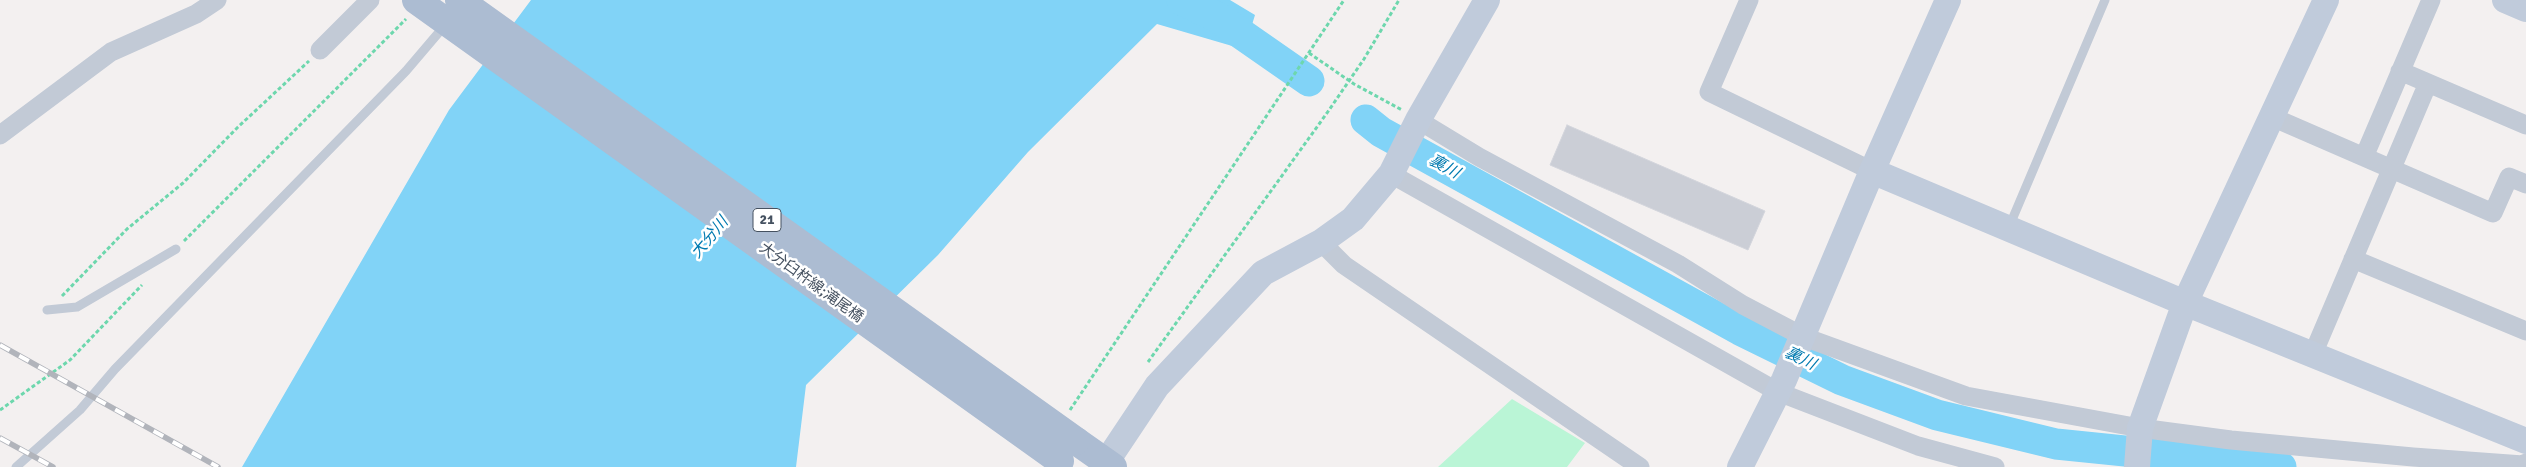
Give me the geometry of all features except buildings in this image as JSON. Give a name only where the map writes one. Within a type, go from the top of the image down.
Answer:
[{"type":"main road","name":"大分臼杵線;滝尾橋","points":[[458,0],[1068,456]]},
{"type":"main road","name":"大分臼杵線;滝尾橋","points":[[414,7],[1068,456]]},
{"type":"main road","name":"21","points":[[1068,456],[1108,466]]},
{"type":"street","points":[[0,136],[111,52],[196,14],[217,0]]},
{"type":"street","points":[[320,50],[370,0]]},
{"type":"street","points":[[1108,466],[1157,386],[1263,272],[1321,242],[1354,219],[1396,163],[1416,123],[1487,0]]},
{"type":"street","points":[[1749,0],[1710,92],[1872,171],[2009,227],[2185,303],[2526,441]]},
{"type":"street","points":[[1746,465],[1801,341],[1872,171],[1948,0]]},
{"type":"street","points":[[2137,467],[2139,431],[2185,303],[2326,0]]},
{"type":"street","points":[[2364,157],[2431,0]]},
{"type":"street","points":[[2504,0],[2526,9]]},
{"type":"street","points":[[2400,71],[2526,125]]},
{"type":"street","points":[[2313,354],[2428,84]]},
{"type":"street","points":[[2272,117],[2493,213],[2509,177],[2526,184]]},
{"type":"street","points":[[1416,123],[1678,264],[1801,341],[1966,396],[2139,431],[2282,446],[2505,464],[2523,465],[2526,463]]},
{"type":"street","points":[[1396,163],[1781,386],[1930,458],[1995,467]]},
{"type":"street","points":[[1321,242],[1344,265],[1640,467]]},
{"type":"street","points":[[2353,259],[2526,331]]},
{"type":"lane","points":[[16,467],[80,410],[115,369],[406,70],[467,0]]},
{"type":"lane","points":[[2009,227],[2105,0]]},
{"type":"lane","points":[[47,310],[77,307],[176,249]]},
{"type":"path","points":[[1068,412],[1344,0]]},
{"type":"path","points":[[1143,369],[1349,80],[1399,0]]},
{"type":"path","points":[[176,249],[414,7]]},
{"type":"path","points":[[47,310],[127,229],[183,183],[238,126],[320,50]]},
{"type":"path","points":[[1309,53],[1416,123]]},
{"type":"path","points":[[0,410],[70,360],[143,283]]},
{"type":"green space","points":[[1512,399],[1585,443],[1567,467],[1438,467]]},
{"type":"water","name":"大分川","points":[[531,0],[1230,0],[1255,15],[1251,28],[1239,48],[1157,24],[1028,152],[938,255],[806,385],[796,467],[242,467],[449,110]]},
{"type":"waterway","name":"裏川","points":[[1182,0],[1217,17],[1309,81]]},
{"type":"waterway","name":"裏川","points":[[1366,120],[1381,132],[1740,330],[1842,380],[1937,415],[2056,444],[2281,467]]},
{"type":"railway","points":[[0,345],[218,467]]},
{"type":"railway","points":[[0,438],[53,467]]}]
